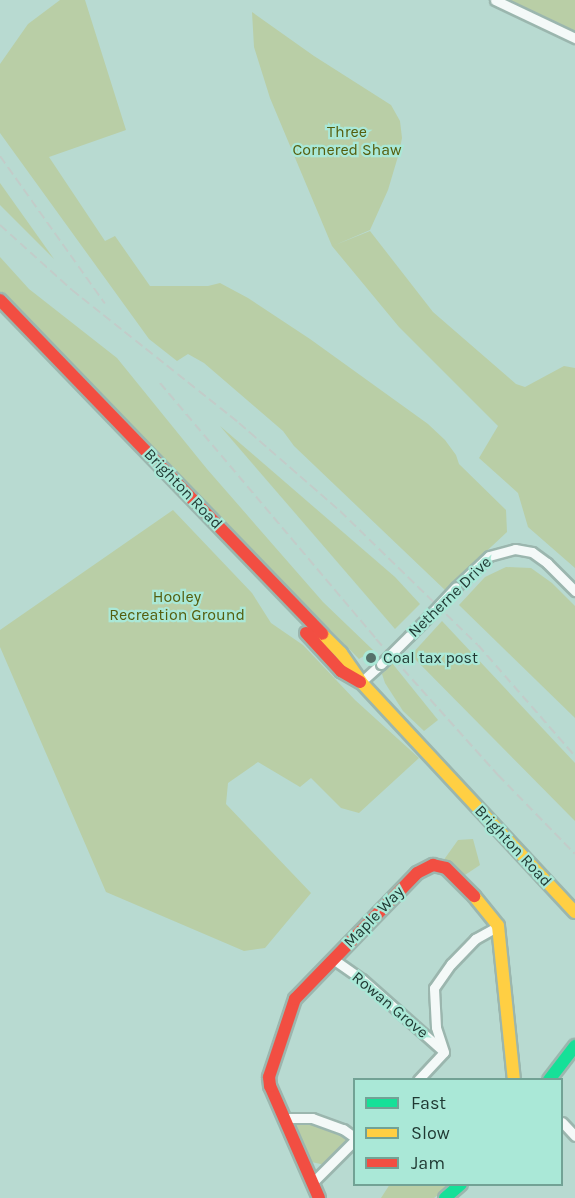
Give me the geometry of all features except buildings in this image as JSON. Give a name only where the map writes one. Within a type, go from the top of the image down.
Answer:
[{"type":"main road","name":"Brighton Road","points":[[0,300],[341,652],[361,682],[571,908],[575,917]]},
{"type":"main road","name":"Brighton Road","points":[[0,316],[341,671],[361,682]]},
{"type":"main road","name":"Maple Way","points":[[319,1198],[270,1086],[269,1077],[295,999],[417,873],[433,865],[446,868],[490,913],[498,926]]},
{"type":"main road","points":[[498,926],[514,1078]]},
{"type":"main road","points":[[551,1078],[575,1046]]},
{"type":"main road","points":[[445,1198],[460,1186]]},
{"type":"street","points":[[495,0],[575,38]]},
{"type":"street","name":"Netherne Drive","points":[[361,682],[489,556],[515,549],[532,552],[547,563],[575,591]]},
{"type":"street","points":[[420,1078],[444,1052],[436,1027],[434,988],[451,964],[475,939],[498,926]]},
{"type":"street","name":"Rowan Grove","points":[[333,959],[362,979],[444,1052]]},
{"type":"street","points":[[285,1118],[312,1118],[343,1129],[353,1138]]},
{"type":"street","points":[[563,1124],[575,1136]]},
{"type":"street","points":[[312,1183],[353,1140]]},
{"type":"green space","points":[[60,0],[85,0],[126,130],[49,157],[105,241],[115,236],[150,286],[208,286],[220,283],[248,298],[310,339],[428,424],[445,440],[456,455],[459,464],[506,510],[507,532],[445,590],[294,446],[283,431],[204,363],[188,354],[177,361],[149,339],[0,133],[0,64],[28,24]]},
{"type":"green space","points":[[506,0],[575,0],[575,33]]},
{"type":"green space","name":"Three Cornered Shaw","points":[[252,12],[314,56],[391,105],[400,121],[402,138],[399,153],[388,190],[370,230],[335,245],[370,231],[433,312],[516,384],[525,387],[564,366],[575,368],[575,568],[528,527],[518,493],[479,458],[498,426],[399,327],[332,246],[270,98],[254,47]]},
{"type":"green space","points":[[0,183],[54,259],[0,205]]},
{"type":"green space","points":[[0,257],[29,289],[117,358],[207,469],[323,602],[373,650],[359,659],[0,293]]},
{"type":"green space","points":[[220,426],[395,577],[420,604],[395,629]]},
{"type":"green space","name":"Hooley Recreation Ground","points":[[173,510],[252,593],[271,623],[303,645],[355,700],[419,758],[359,813],[341,808],[311,778],[300,787],[258,762],[228,783],[226,804],[311,893],[265,948],[244,951],[106,892],[0,647],[0,630]]},
{"type":"green space","points":[[506,567],[531,568],[552,583],[575,606],[575,718],[459,605],[485,577]]},
{"type":"green space","points":[[442,621],[575,763],[575,821],[411,655]]},
{"type":"green space","points":[[392,663],[438,720],[424,731],[403,711],[385,683],[382,674]]},
{"type":"green space","points":[[473,839],[480,865],[462,877],[443,861],[458,840]]},
{"type":"green space","points":[[296,1121],[331,1128],[344,1134],[349,1142],[325,1165],[307,1161],[291,1124]]},
{"type":"green space","points":[[389,1186],[450,1186],[434,1198],[381,1198]]},
{"type":"railway","points":[[0,156],[105,304]]},
{"type":"railway","points":[[0,225],[72,290],[239,423],[340,511],[478,645],[575,756]]},
{"type":"railway","points":[[160,383],[376,639],[498,775],[575,854]]},
{"type":"traffic: fast","points":[[551,1078],[575,1046]]},
{"type":"traffic: fast","points":[[445,1198],[459,1186]]},
{"type":"traffic: slow","points":[[322,634],[341,653],[361,682],[575,912]]},
{"type":"traffic: slow","points":[[474,896],[498,926],[514,1078]]},
{"type":"traffic: jam","points":[[0,300],[322,634]]},
{"type":"traffic: jam","points":[[306,633],[341,671],[360,682]]},
{"type":"traffic: jam","points":[[319,1198],[270,1086],[269,1077],[295,999],[417,873],[433,865],[446,868],[474,896]]},
{"type":"place","name":"Coal tax post","points":[[371,658]]}]
